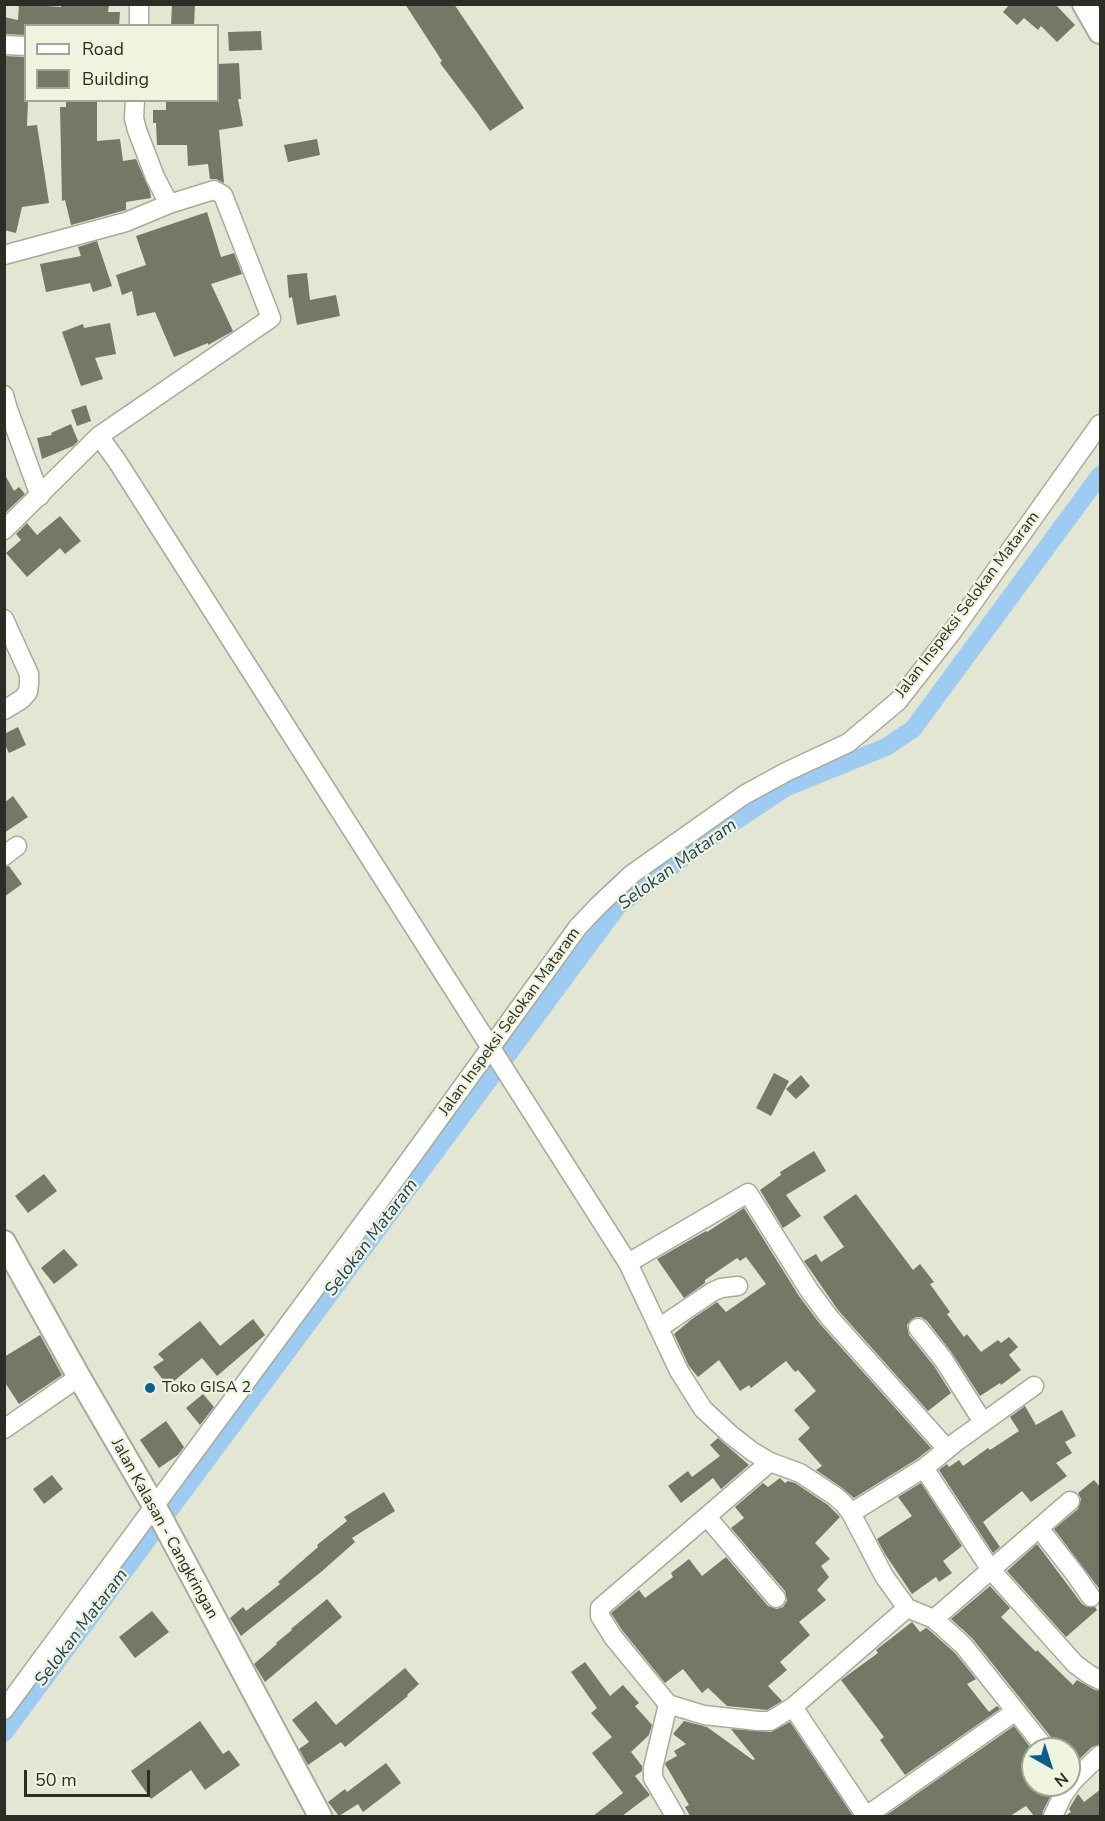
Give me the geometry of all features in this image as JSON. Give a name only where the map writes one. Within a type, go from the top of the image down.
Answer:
[{"type":"main road","points":[[1083,4],[1101,32]]},
{"type":"main road","name":"Jalan Kalasan - Cangkringan","points":[[4,1242],[161,1520],[320,1816]]},
{"type":"street","points":[[139,4],[139,24]]},
{"type":"street","points":[[4,45],[24,46]]},
{"type":"street","points":[[135,102],[134,118],[137,130],[155,177],[169,204]]},
{"type":"street","points":[[4,255],[126,222],[169,204],[214,190],[224,195],[271,318],[99,436],[4,530]]},
{"type":"street","points":[[4,394],[40,496]]},
{"type":"street","name":"Jalan Inspeksi Selokan Mataram","points":[[4,1710],[161,1520],[389,1188],[494,1053],[552,961],[578,927],[632,874],[744,795],[848,743],[898,701],[958,624],[1101,424]]},
{"type":"street","points":[[99,436],[628,1263],[679,1371],[703,1409],[753,1452],[770,1462],[800,1473],[835,1496],[851,1513],[884,1576],[907,1608],[934,1619],[963,1645],[1037,1737]]},
{"type":"street","points":[[4,619],[29,674],[29,684],[28,692],[22,699],[4,710]]},
{"type":"street","points":[[628,1263],[748,1193],[809,1290],[829,1317],[946,1449]]},
{"type":"street","points":[[659,1328],[712,1292],[738,1286]]},
{"type":"street","points":[[918,1328],[943,1359],[983,1422]]},
{"type":"street","points":[[4,1429],[79,1377]]},
{"type":"street","points":[[851,1513],[924,1468],[946,1449],[1034,1386]]},
{"type":"street","points":[[770,1462],[600,1608],[600,1616],[613,1637],[668,1704],[704,1715],[758,1721],[770,1720],[793,1707],[907,1608]]},
{"type":"street","points":[[924,1468],[991,1570],[1074,1664],[1090,1676],[1101,1680]]},
{"type":"street","points":[[934,1619],[1070,1501]]},
{"type":"street","points":[[707,1516],[776,1598]]},
{"type":"street","points":[[1040,1528],[1091,1597]]},
{"type":"street","points":[[668,1704],[653,1768],[653,1778],[675,1816]]},
{"type":"street","points":[[793,1707],[866,1816],[1016,1711]]},
{"type":"street","points":[[1081,1770],[1101,1755]]},
{"type":"street","points":[[1054,1816],[1062,1797]]},
{"type":"building","points":[[19,4],[61,7],[61,4],[109,4],[108,12],[120,12],[119,24],[24,24],[24,35],[4,34],[4,17],[18,20]]},
{"type":"building","points":[[172,4],[195,4],[194,24],[171,24]]},
{"type":"building","points":[[405,4],[454,4],[524,108],[490,131],[440,63],[442,61]]},
{"type":"building","points":[[1010,4],[1055,4],[1075,25],[1057,42],[1041,26],[1038,30],[1024,18],[1017,25],[1003,12]]},
{"type":"building","points":[[261,31],[262,50],[229,51],[228,32]]},
{"type":"building","points":[[4,56],[24,57],[24,102],[28,102],[27,126],[37,125],[49,203],[22,207],[16,233],[4,230]]},
{"type":"building","points":[[239,63],[241,99],[238,99],[243,126],[219,130],[224,183],[210,179],[208,164],[188,166],[187,145],[157,145],[156,123],[153,123],[153,110],[166,110],[166,102],[219,102],[219,64]]},
{"type":"building","points":[[66,102],[97,102],[97,141],[120,139],[123,161],[136,159],[151,198],[126,202],[126,210],[71,225],[65,200],[62,201],[60,107],[66,107]]},
{"type":"building","points":[[317,139],[320,155],[288,162],[284,145]]},
{"type":"building","points":[[207,212],[221,257],[234,253],[242,274],[211,284],[233,331],[208,345],[208,343],[174,357],[155,312],[137,316],[132,291],[122,295],[116,275],[146,265],[136,236]]},
{"type":"building","points":[[97,241],[112,286],[93,292],[90,283],[46,292],[40,264],[81,256],[78,247]]},
{"type":"building","points":[[307,273],[310,300],[336,295],[340,316],[297,325],[292,297],[289,298],[287,275]]},
{"type":"building","points":[[110,323],[116,354],[95,358],[103,379],[81,386],[62,332],[83,324],[84,328]]},
{"type":"building","points":[[86,405],[91,421],[77,426],[71,410]]},
{"type":"building","points":[[71,424],[78,441],[73,446],[42,459],[37,438],[52,435],[51,433]]},
{"type":"building","points":[[4,473],[14,491],[19,487],[25,494],[4,514]]},
{"type":"building","points":[[60,516],[81,541],[65,554],[60,548],[27,577],[6,553],[21,540],[16,534],[27,523],[37,535]]},
{"type":"building","points":[[18,727],[26,745],[9,753],[4,743],[4,734]]},
{"type":"building","points":[[13,796],[28,817],[4,833],[4,803]]},
{"type":"building","points":[[9,866],[22,884],[4,897],[4,867]]},
{"type":"building","points":[[774,1073],[789,1081],[771,1116],[756,1108]]},
{"type":"building","points":[[801,1075],[810,1086],[796,1099],[786,1089]]},
{"type":"building","points":[[814,1151],[826,1171],[786,1195],[801,1216],[783,1228],[760,1190],[781,1175],[780,1172]]},
{"type":"building","points":[[44,1174],[57,1191],[28,1213],[15,1196]]},
{"type":"building","points":[[856,1194],[913,1270],[920,1264],[934,1282],[930,1284],[950,1312],[947,1314],[964,1337],[967,1334],[981,1352],[998,1340],[1001,1343],[1009,1337],[1018,1347],[1009,1355],[1021,1370],[1001,1385],[1000,1383],[980,1396],[952,1353],[927,1321],[916,1317],[907,1325],[909,1335],[934,1366],[951,1393],[928,1411],[838,1310],[804,1261],[816,1254],[821,1262],[844,1247],[823,1217]]},
{"type":"building","points":[[744,1208],[799,1296],[820,1324],[931,1448],[854,1498],[816,1470],[822,1466],[798,1439],[810,1428],[794,1410],[816,1391],[798,1370],[795,1372],[786,1361],[751,1388],[749,1385],[740,1391],[719,1360],[698,1377],[689,1366],[674,1334],[717,1302],[726,1312],[766,1284],[746,1257],[740,1261],[737,1258],[684,1298],[657,1259],[707,1232]]},
{"type":"building","points":[[64,1249],[78,1265],[54,1284],[41,1268]]},
{"type":"building","points":[[253,1319],[265,1335],[217,1376],[202,1358],[168,1386],[153,1367],[164,1360],[158,1354],[200,1321],[220,1346]]},
{"type":"building","points":[[40,1335],[62,1375],[19,1404],[4,1381],[4,1357]]},
{"type":"building","points":[[203,1394],[214,1407],[200,1425],[186,1408]]},
{"type":"building","points":[[1025,1406],[1036,1425],[1062,1410],[1076,1436],[1065,1442],[1072,1453],[1056,1463],[1067,1476],[1031,1502],[1022,1491],[983,1522],[1000,1547],[993,1553],[939,1470],[959,1460],[963,1466],[988,1448],[990,1450],[1019,1431],[1010,1417]]},
{"type":"building","points":[[166,1421],[184,1447],[178,1455],[159,1468],[140,1440]]},
{"type":"building","points":[[718,1438],[749,1465],[721,1489],[713,1478],[681,1503],[668,1486],[688,1471],[692,1477],[720,1456],[710,1445]]},
{"type":"building","points":[[52,1475],[63,1489],[44,1504],[33,1489]]},
{"type":"building","points":[[780,1478],[785,1483],[788,1481],[795,1483],[828,1505],[840,1517],[815,1543],[830,1559],[821,1566],[829,1577],[817,1590],[826,1600],[799,1622],[810,1635],[780,1662],[787,1670],[768,1686],[782,1701],[767,1710],[727,1706],[708,1688],[702,1693],[683,1669],[665,1683],[611,1613],[639,1590],[645,1598],[673,1577],[671,1573],[689,1559],[702,1576],[726,1557],[768,1606],[777,1609],[783,1607],[787,1601],[785,1591],[731,1528],[744,1518],[735,1507],[763,1483],[768,1487]]},
{"type":"building","points":[[1094,1480],[1101,1488],[1101,1591],[1054,1529],[1078,1509],[1081,1499],[1078,1493]]},
{"type":"building","points":[[921,1483],[962,1546],[943,1561],[952,1573],[939,1582],[936,1577],[912,1594],[877,1539],[912,1516],[898,1497]]},
{"type":"building","points":[[384,1492],[395,1511],[352,1538],[355,1542],[241,1636],[230,1618],[243,1607],[246,1611],[280,1584],[278,1582],[318,1547],[317,1545],[347,1521],[344,1517]]},
{"type":"building","points":[[1037,1544],[1082,1604],[1095,1607],[1097,1610],[1066,1637],[1007,1571]]},
{"type":"building","points":[[990,1586],[1010,1608],[1001,1617],[1036,1652],[1037,1650],[1073,1685],[1077,1680],[1101,1691],[1101,1744],[1092,1747],[1081,1758],[1081,1737],[1051,1737],[972,1638],[951,1619]]},
{"type":"building","points":[[327,1599],[342,1617],[265,1682],[254,1664]]},
{"type":"building","points":[[152,1611],[169,1632],[135,1658],[119,1637]]},
{"type":"building","points":[[912,1622],[920,1632],[928,1629],[955,1653],[976,1679],[967,1684],[989,1712],[997,1706],[1000,1709],[905,1775],[880,1740],[884,1737],[841,1680],[878,1653],[876,1650]]},
{"type":"building","points":[[585,1662],[610,1696],[623,1685],[639,1703],[635,1706],[652,1725],[649,1735],[631,1752],[642,1766],[642,1771],[635,1776],[650,1795],[622,1816],[593,1816],[623,1793],[592,1753],[612,1737],[591,1713],[597,1708],[571,1672]]},
{"type":"building","points":[[405,1668],[419,1684],[408,1696],[345,1747],[341,1742],[308,1765],[299,1749],[309,1742],[292,1720],[316,1701],[336,1725]]},
{"type":"building","points":[[200,1721],[223,1754],[229,1750],[240,1765],[205,1790],[191,1770],[151,1799],[131,1771]]},
{"type":"building","points":[[684,1721],[707,1727],[753,1760],[755,1759],[731,1729],[771,1732],[790,1722],[853,1816],[690,1816],[685,1807],[689,1805],[665,1764],[677,1756],[674,1751],[686,1744],[673,1734]]},
{"type":"building","points":[[1014,1726],[1022,1737],[1021,1797],[1050,1797],[1042,1816],[1034,1816],[1026,1806],[1010,1816],[885,1816]]},
{"type":"building","points":[[386,1763],[401,1783],[363,1812],[358,1804],[339,1816],[328,1802],[345,1789],[347,1792]]},
{"type":"building","points":[[1101,1789],[1101,1816],[1065,1816],[1071,1812],[1069,1809],[1076,1797],[1080,1797],[1084,1802]]},
{"type":"waterway","name":"Selokan Mataram","points":[[4,1733],[618,906],[707,840],[785,788],[886,747],[913,729],[1100,475]]},
{"type":"place","name":"Toko GISA 2","points":[[150,1388]]}]
